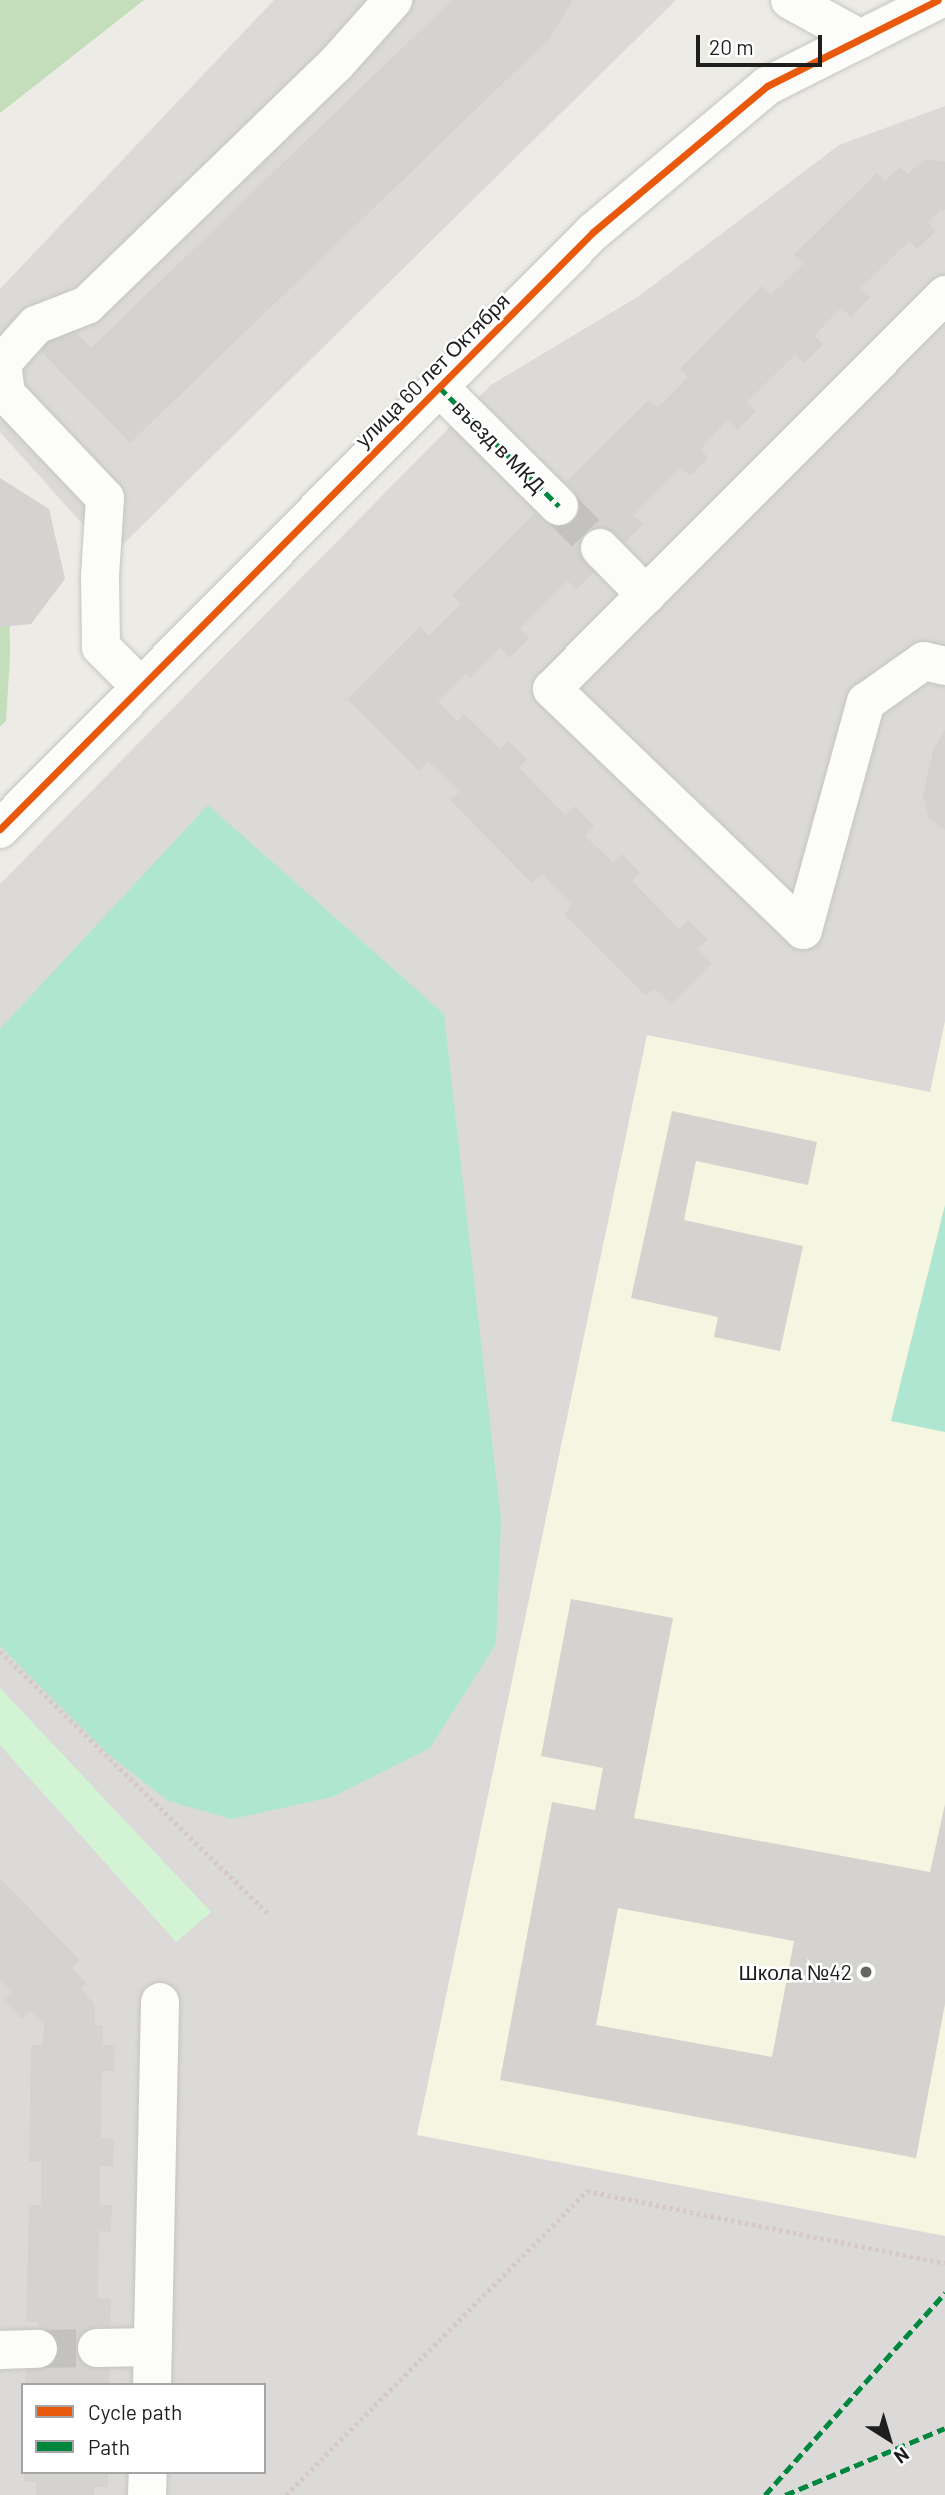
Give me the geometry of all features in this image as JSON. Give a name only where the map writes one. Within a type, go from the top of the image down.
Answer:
[{"type":"street","points":[[141,687],[100,647],[100,576],[105,498],[6,394],[2,363],[36,325],[87,305],[336,64],[393,0]]},
{"type":"street","points":[[790,0],[861,39]]},
{"type":"street","name":"улица 60 лет Октября","points":[[0,829],[593,232],[767,86],[938,0]]},
{"type":"street","points":[[945,295],[552,689],[803,930],[866,702],[924,661],[945,666]]},
{"type":"street","name":"въезд в МКД","points":[[439,387],[559,506]]},
{"type":"street","points":[[600,548],[646,595]]},
{"type":"street","points":[[152,2383],[160,2002]]},
{"type":"street","points":[[97,2348],[153,2347]]},
{"type":"street","points":[[0,2350],[38,2349]]},
{"type":"street","points":[[147,2495],[148,2474]]},
{"type":"path","points":[[0,1651],[269,1914]]},
{"type":"path","points":[[286,2495],[587,2191],[945,2263]]},
{"type":"shaded area","points":[[274,0],[676,0],[111,556],[0,432],[0,289]]},
{"type":"shaded area","points":[[945,106],[945,2495],[0,2495],[0,884],[491,385],[639,296],[839,145]]},
{"type":"shaded area","points":[[945,1021],[945,2236],[417,2135],[647,1035],[930,1092]]},
{"type":"green space","points":[[0,0],[144,0],[0,113]]},
{"type":"green space","points":[[0,561],[9,578],[10,656],[6,721],[0,727]]},
{"type":"green space","points":[[208,805],[444,1014],[501,1520],[496,1644],[430,1748],[332,1797],[232,1819],[168,1801],[108,1754],[0,1646],[0,1029]]},
{"type":"green space","points":[[945,1205],[945,1432],[891,1421]]},
{"type":"green space","points":[[0,1688],[211,1912],[176,1942],[0,1745]]},
{"type":"building","points":[[452,0],[573,0],[549,39],[130,443],[38,348],[66,323],[91,348]]},
{"type":"building","points":[[926,159],[945,162],[945,210],[941,209],[928,222],[936,231],[917,249],[909,241],[861,288],[870,297],[851,317],[841,308],[814,336],[823,344],[804,363],[795,355],[747,402],[756,411],[737,430],[727,420],[701,449],[708,458],[690,476],[681,468],[634,515],[643,524],[623,544],[614,534],[586,563],[595,571],[576,590],[568,581],[520,629],[529,638],[509,658],[500,648],[470,677],[466,673],[438,701],[457,721],[464,714],[500,749],[508,741],[527,759],[519,768],[566,816],[575,806],[594,826],[585,836],[613,862],[622,854],[640,873],[632,881],[679,929],[688,920],[708,939],[698,949],[712,963],[671,1004],[654,988],[646,996],[564,914],[572,905],[542,874],[532,883],[450,800],[459,792],[428,761],[419,771],[347,699],[420,627],[429,636],[461,604],[452,595],[535,513],[544,522],[575,491],[566,482],[649,400],[658,408],[688,377],[680,369],[762,286],[771,295],[803,264],[794,255],[877,173],[885,181],[899,167],[907,174]]},
{"type":"building","points":[[0,478],[49,509],[65,579],[31,624],[0,627]]},
{"type":"building","points":[[945,730],[945,830],[929,819],[923,796],[933,750]]},
{"type":"building","points":[[672,1111],[817,1142],[808,1185],[696,1161],[684,1220],[803,1246],[780,1351],[714,1337],[718,1317],[631,1298]]},
{"type":"building","name":"Школа №42","points":[[571,1599],[673,1618],[634,1818],[930,1872],[945,1804],[945,2004],[916,2158],[500,2080],[552,1802],[595,1810],[603,1768],[541,1756]],"holes":[[[618,1908],[794,1941],[772,2057],[596,2025]]]},
{"type":"building","points":[[0,1878],[80,1960],[72,1968],[86,1983],[81,1989],[95,2005],[95,2025],[103,2026],[103,2045],[115,2045],[114,2071],[102,2071],[101,2138],[114,2139],[113,2166],[100,2166],[100,2205],[112,2205],[111,2232],[99,2231],[98,2298],[111,2299],[110,2327],[97,2326],[97,2365],[109,2366],[109,2383],[25,2383],[26,2366],[38,2366],[38,2322],[26,2322],[29,2205],[41,2205],[41,2162],[29,2162],[31,2045],[43,2045],[44,2025],[30,2011],[22,2019],[3,2000],[12,1992],[0,1980]]},
{"type":"building","points":[[24,2474],[108,2474],[108,2487],[94,2487],[94,2495],[36,2495],[36,2482],[24,2482]]},
{"type":"tunnel","points":[[559,506],[600,548]]},
{"type":"tunnel","points":[[38,2349],[97,2348]]},
{"type":"marked path","points":[[439,387],[559,506]]},
{"type":"marked path","points":[[765,2495],[945,2293]]},
{"type":"marked path","points":[[785,2495],[945,2428]]},
{"type":"cycle path","points":[[0,829],[593,232],[767,86],[938,0]]},
{"type":"place","name":"Школа №42","points":[[866,1972]]}]
